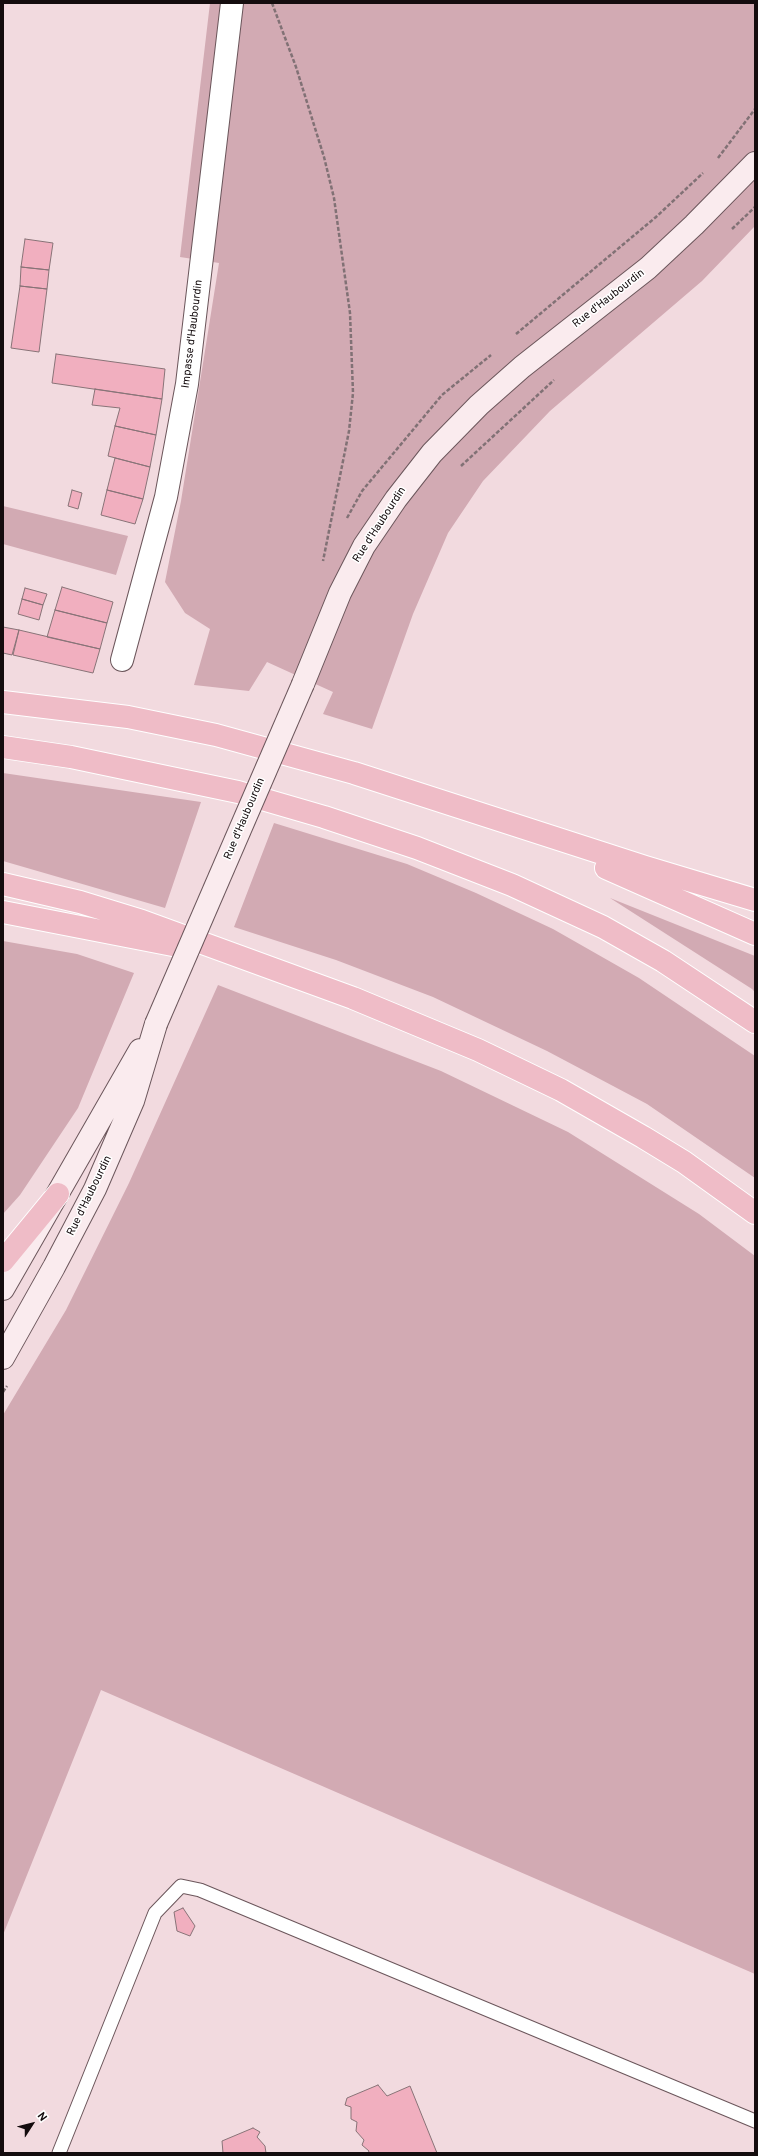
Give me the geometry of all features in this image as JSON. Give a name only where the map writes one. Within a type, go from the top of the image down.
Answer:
[{"type":"highway","points":[[3,702],[128,717],[216,735],[354,773],[507,823],[755,900]]},
{"type":"highway","points":[[3,747],[94,761],[238,792],[324,817],[417,848],[524,890],[603,927],[669,964],[755,1022]]},
{"type":"highway","points":[[507,823],[755,934]]},
{"type":"highway","points":[[3,884],[80,902],[142,921],[353,998],[517,1068],[561,1090],[643,1137],[684,1162],[755,1213]]},
{"type":"highway","points":[[3,912],[130,938],[230,954]]},
{"type":"highway","points":[[3,1261],[58,1194]]},
{"type":"main road","name":"Rue d'Haubourdin","points":[[3,1289],[156,1024],[303,684],[340,593],[361,552],[396,499],[432,453],[479,405],[522,367],[648,268],[694,225],[755,163]]},
{"type":"main road","name":"Rue d'Haubourdin","points":[[3,1358],[54,1268],[95,1189],[133,1101],[156,1024]]},
{"type":"street","name":"Impasse d'Haubourdin","points":[[122,660],[166,497],[187,384],[232,3]]},
{"type":"lane","points":[[59,2153],[155,1913],[181,1886],[200,1890],[755,2121]]},
{"type":"path","points":[[272,3],[296,67],[324,157],[340,237],[350,313],[353,393],[350,431],[323,561],[323,568]]},
{"type":"path","points":[[731,230],[755,207]]},
{"type":"path","points":[[456,471],[555,379]]},
{"type":"shaded area","points":[[210,3],[755,3],[755,226],[702,281],[550,411],[483,481],[448,533],[413,614],[372,729],[323,714],[333,692],[267,662],[249,691],[194,685],[210,629],[185,613],[165,582],[181,501],[219,263],[180,257]]},
{"type":"shaded area","points":[[3,506],[128,536],[116,575],[3,544]]},
{"type":"shaded area","points":[[3,773],[201,802],[165,908],[3,861]]},
{"type":"shaded area","points":[[274,823],[407,864],[476,893],[553,929],[639,978],[755,1056],[755,1178],[647,1104],[547,1051],[433,997],[336,960],[234,927]]},
{"type":"shaded area","points":[[610,898],[755,956],[755,992],[752,989]]},
{"type":"shaded area","points":[[3,941],[77,954],[134,973],[78,1108],[20,1195],[3,1214]]},
{"type":"shaded area","points":[[218,985],[441,1071],[568,1132],[699,1214],[755,1256],[755,1974],[101,1690],[3,1935],[3,1415],[66,1310],[129,1183]]},
{"type":"building","points":[[25,239],[53,243],[49,270],[21,267]]},
{"type":"building","points":[[21,267],[49,270],[47,289],[20,286]]},
{"type":"building","points":[[20,286],[47,289],[39,352],[11,348]]},
{"type":"building","points":[[56,354],[165,369],[162,399],[52,383]]},
{"type":"building","points":[[95,389],[162,399],[156,435],[115,426],[120,408],[92,405]]},
{"type":"building","points":[[115,426],[156,435],[150,467],[108,456]]},
{"type":"building","points":[[115,458],[150,467],[143,499],[107,490]]},
{"type":"building","points":[[72,490],[82,493],[78,509],[68,506]]},
{"type":"building","points":[[107,490],[143,499],[135,524],[101,515]]},
{"type":"building","points":[[62,587],[113,602],[107,623],[55,610]]},
{"type":"building","points":[[25,588],[47,594],[43,605],[22,599]]},
{"type":"building","points":[[22,599],[43,605],[39,620],[18,614]]},
{"type":"building","points":[[55,610],[107,623],[100,649],[47,637]]},
{"type":"building","points":[[3,627],[19,630],[12,655],[3,653]]},
{"type":"building","points":[[19,630],[100,649],[93,673],[13,655]]},
{"type":"building","points":[[183,1908],[195,1926],[190,1936],[177,1931],[174,1912]]},
{"type":"building","points":[[378,2085],[387,2096],[410,2086],[437,2153],[368,2153],[369,2151],[362,2145],[364,2140],[356,2131],[357,2122],[351,2119],[351,2107],[345,2105],[347,2098]]},
{"type":"building","points":[[253,2128],[260,2132],[257,2137],[265,2146],[266,2153],[223,2153],[222,2141]]}]
